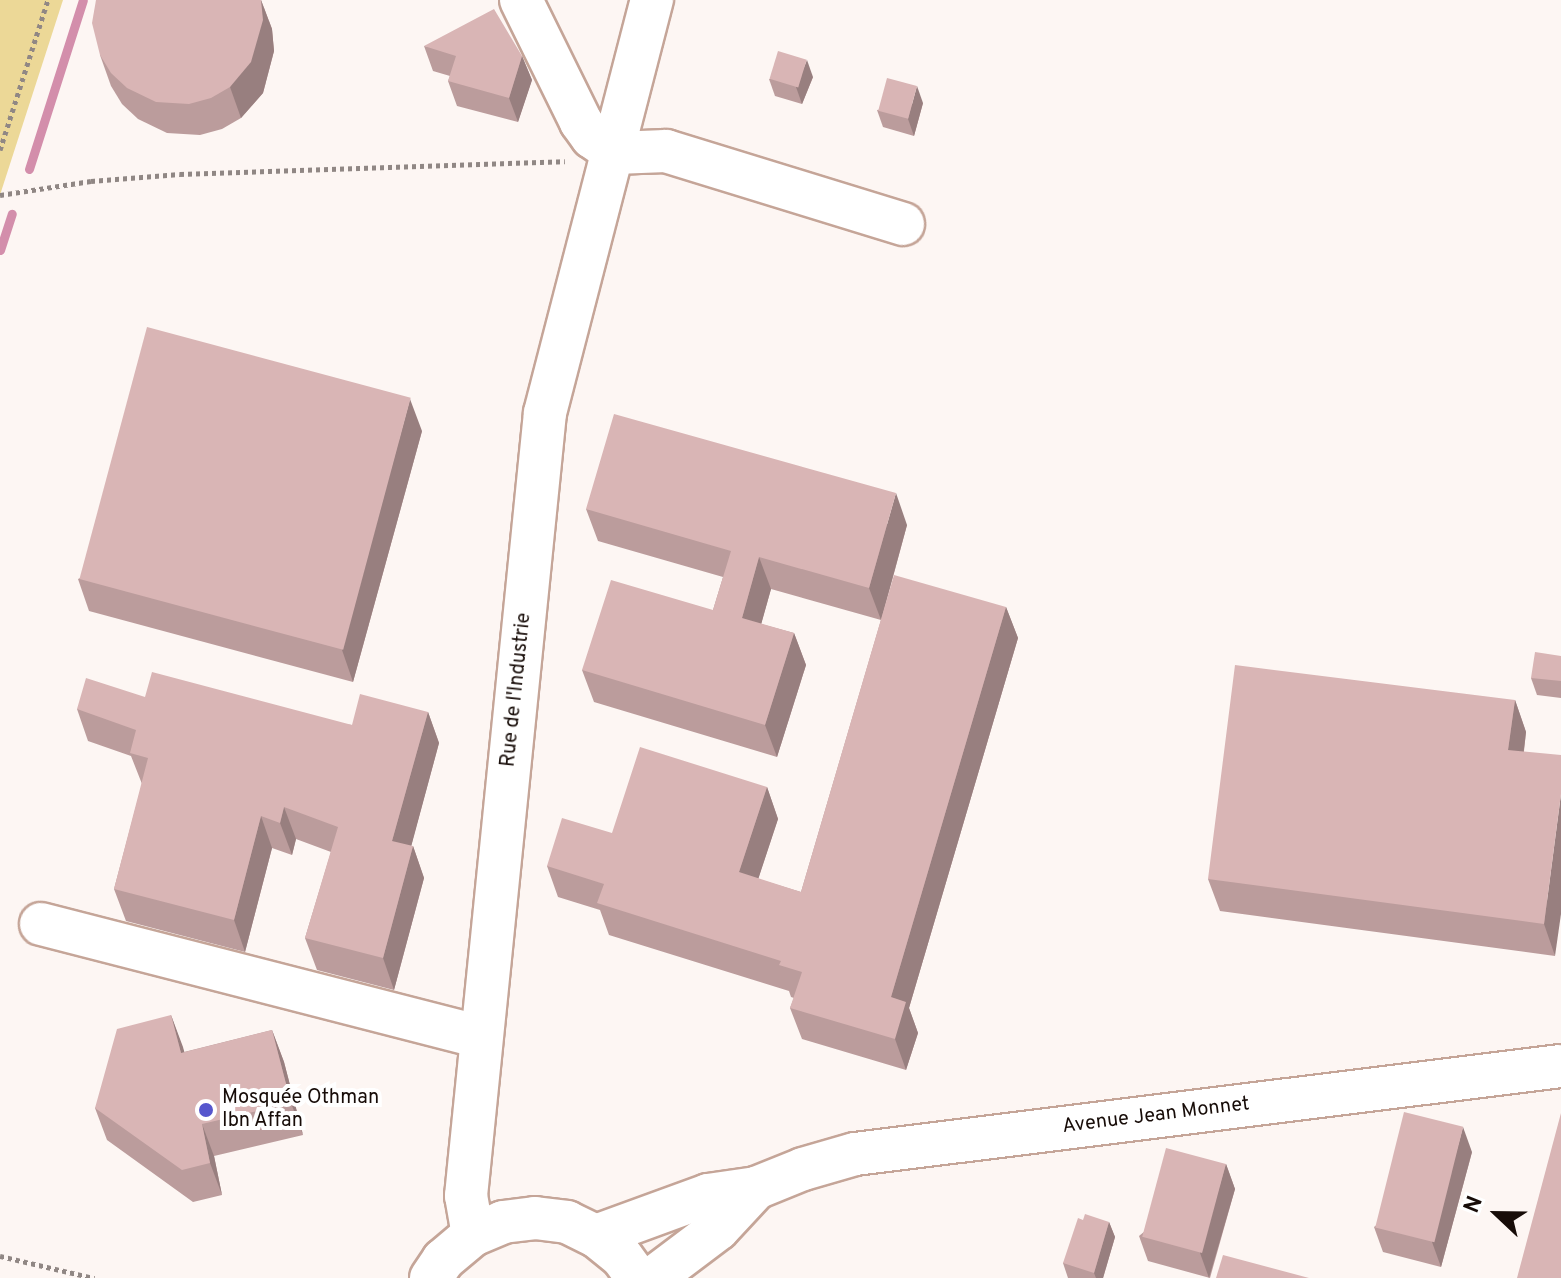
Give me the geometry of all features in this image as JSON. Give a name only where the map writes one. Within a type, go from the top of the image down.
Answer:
[{"type":"street","points":[[521,0],[581,122],[592,137],[615,153],[666,151],[903,224]]},
{"type":"street","name":"Rue de l'Industrie","points":[[473,1235],[466,1196],[545,413],[615,153],[624,101],[652,0]]},
{"type":"street","points":[[41,924],[480,1037]]},
{"type":"street","name":"Avenue Jean Monnet","points":[[596,1236],[708,1195],[756,1188],[803,1169],[855,1154],[1561,1066]]},
{"type":"street","name":"Avenue Jean Monnet","points":[[653,1278],[718,1229],[756,1188]]},
{"type":"street","points":[[431,1278],[443,1260],[473,1235],[503,1222],[535,1218],[567,1222],[596,1236],[622,1257],[637,1278]]},
{"type":"path","points":[[0,150],[48,0]]},
{"type":"path","points":[[0,195],[91,181],[180,174],[573,161],[615,153]]},
{"type":"path","points":[[0,1256],[94,1278]]},
{"type":"shaded area","points":[[0,0],[63,0],[0,195]]},
{"type":"building","points":[[96,0],[261,0],[263,20],[251,62],[230,87],[211,98],[189,104],[156,102],[127,88],[111,73],[100,55],[92,23]]},
{"type":"building","points":[[494,9],[522,56],[509,98],[448,81],[456,56],[424,46]]},
{"type":"building","points":[[778,51],[807,60],[798,88],[770,79]]},
{"type":"building","points":[[887,78],[917,86],[908,119],[878,111]]},
{"type":"building","points":[[147,327],[411,398],[343,650],[79,579]]},
{"type":"building","points":[[614,414],[896,493],[869,588],[759,557],[742,618],[794,633],[765,725],[582,670],[611,580],[713,610],[731,551],[586,509]]},
{"type":"building","points":[[894,575],[1006,607],[891,997],[906,1002],[895,1039],[790,1008],[802,972],[779,965],[781,961],[597,903],[604,884],[547,866],[562,818],[612,833],[640,747],[767,787],[739,872],[801,892]]},
{"type":"building","points":[[1535,652],[1561,656],[1561,681],[1531,678]]},
{"type":"building","points":[[1235,665],[1515,700],[1508,750],[1561,755],[1561,794],[1544,924],[1208,879]]},
{"type":"building","points":[[152,672],[352,725],[360,694],[428,712],[392,841],[413,846],[383,958],[305,938],[338,827],[284,807],[280,823],[261,816],[234,920],[114,889],[148,758],[130,753],[136,730],[77,709],[86,678],[145,697]]},
{"type":"building","name":"Mosquée Othman Ibn Affan","points":[[171,1015],[181,1053],[272,1030],[291,1103],[202,1124],[210,1163],[182,1170],[95,1108],[117,1029]]},
{"type":"building","points":[[1404,1112],[1463,1127],[1434,1242],[1375,1227]]},
{"type":"building","points":[[1561,1113],[1561,1278],[1517,1278]]},
{"type":"building","points":[[1166,1148],[1226,1164],[1202,1253],[1142,1237]]},
{"type":"building","points":[[1085,1214],[1109,1222],[1094,1273],[1063,1263],[1078,1218],[1083,1220]]},
{"type":"building","points":[[1223,1255],[1309,1278],[1216,1278]]},
{"type":"waterway","points":[[29,169],[83,0]]},
{"type":"waterway","points":[[0,250],[12,214]]},
{"type":"place","name":"Mosquée Othman Ibn Affan","points":[[206,1110]]}]
